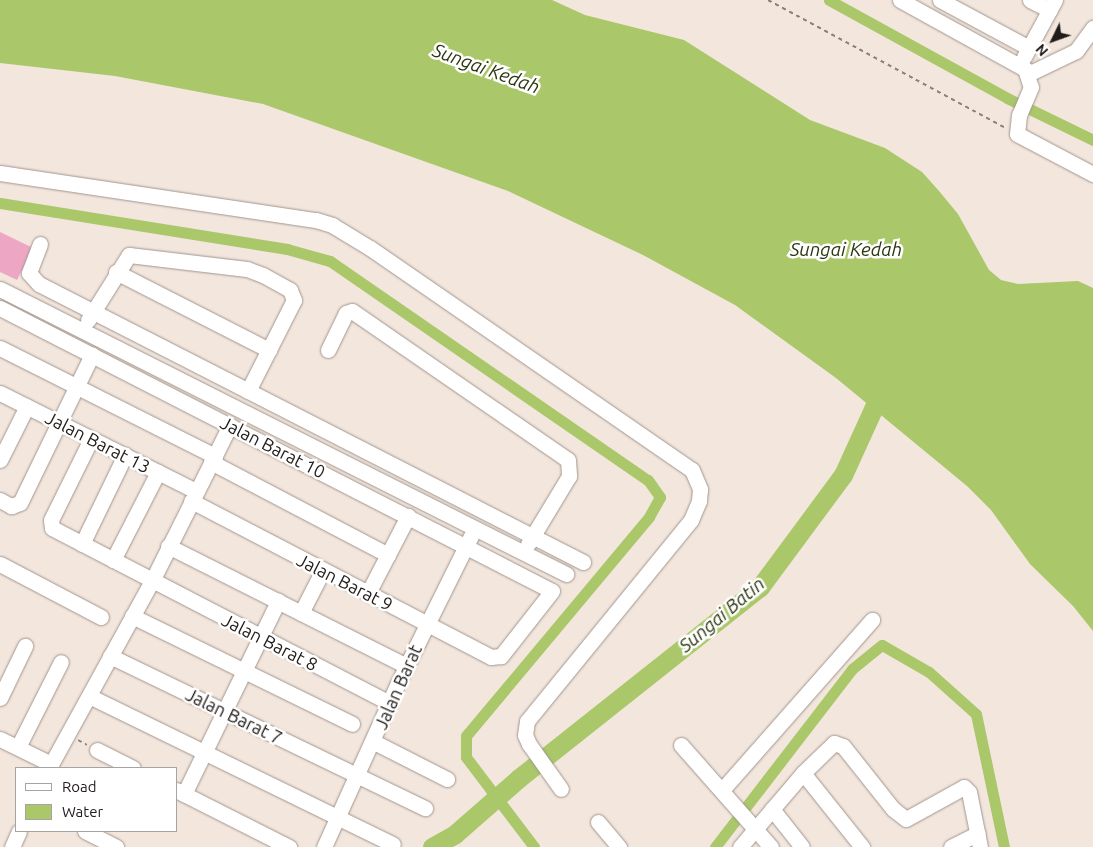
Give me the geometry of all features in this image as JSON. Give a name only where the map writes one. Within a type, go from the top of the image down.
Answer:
[{"type":"street","points":[[900,0],[1026,75]]},
{"type":"street","points":[[940,0],[1029,48]]},
{"type":"street","points":[[1030,0],[1052,5],[1029,48],[1018,134],[1093,174]]},
{"type":"street","points":[[1026,75],[1076,51],[1093,28]]},
{"type":"street","points":[[0,173],[316,220],[332,225],[395,265],[692,470],[700,489],[699,501],[691,520],[531,714],[525,735],[536,756],[561,788]]},
{"type":"street","points":[[40,244],[29,268],[30,277],[93,312],[583,562]]},
{"type":"street","points":[[83,330],[124,258],[137,254],[247,269],[290,290],[294,300],[248,391]]},
{"type":"street","points":[[116,272],[269,350]]},
{"type":"street","points":[[0,289],[566,574]]},
{"type":"street","name":"Jalan Barat 10","points":[[0,308],[546,586],[552,591],[550,597],[501,656]]},
{"type":"street","points":[[328,350],[346,313],[352,311],[568,460],[569,476],[524,552]]},
{"type":"street","points":[[0,348],[76,385],[388,555]]},
{"type":"street","points":[[0,500],[18,506],[92,355]]},
{"type":"street","name":"Jalan Barat 13","points":[[0,393],[158,472],[193,496]]},
{"type":"street","points":[[0,460],[27,406]]},
{"type":"street","points":[[0,738],[50,766],[152,581],[230,425]]},
{"type":"street","name":"Jalan Barat 8","points":[[92,439],[50,525],[82,544],[260,638],[390,702]]},
{"type":"street","points":[[82,544],[124,456]]},
{"type":"street","points":[[113,560],[158,472]]},
{"type":"street","name":"Jalan Barat 9","points":[[193,496],[323,570],[491,657],[501,656]]},
{"type":"street","points":[[368,593],[408,516]]},
{"type":"street","name":"Jalan Barat","points":[[324,847],[374,742],[407,666],[475,528]]},
{"type":"street","points":[[168,546],[407,666]]},
{"type":"street","points":[[0,564],[101,617]]},
{"type":"street","points":[[300,613],[323,570]]},
{"type":"street","points":[[278,601],[205,752],[180,792],[289,847]]},
{"type":"street","points":[[132,616],[352,724]]},
{"type":"street","points":[[722,790],[872,620]]},
{"type":"street","points":[[0,698],[25,646]]},
{"type":"street","name":"Jalan Barat 7","points":[[110,656],[424,808]]},
{"type":"street","points":[[18,747],[61,662]]},
{"type":"street","points":[[89,696],[393,844]]},
{"type":"street","points":[[374,742],[447,779]]},
{"type":"street","points":[[740,847],[752,824],[772,809],[828,746],[839,744],[893,809],[906,819],[964,787],[969,792],[979,840],[951,847]]},
{"type":"street","points":[[681,745],[771,847]]},
{"type":"street","points":[[97,750],[131,767]]},
{"type":"street","points":[[803,773],[862,847]]},
{"type":"street","points":[[772,809],[802,847]]},
{"type":"street","points":[[598,822],[619,847]]},
{"type":"street","points":[[12,847],[19,832]]},
{"type":"street","points":[[87,832],[116,847]]},
{"type":"path","points":[[768,0],[1018,134]]},
{"type":"path","points":[[67,735],[97,750]]},
{"type":"shaded area","points":[[0,232],[33,248],[17,280],[0,272]]},
{"type":"water","name":"Sungai Kedah","points":[[0,0],[552,0],[585,15],[684,40],[810,120],[885,148],[922,172],[939,191],[958,214],[989,270],[1001,280],[1018,284],[1078,281],[1093,288],[1093,631],[1073,606],[1030,564],[991,510],[967,486],[836,378],[735,305],[643,255],[508,191],[263,104],[115,76],[0,63]]},
{"type":"waterway","points":[[829,0],[1007,98],[1093,140]]},
{"type":"waterway","points":[[0,203],[287,249],[330,261],[648,480],[660,497],[649,517],[466,736],[466,757],[534,847]]},
{"type":"waterway","name":"Sungai Batin","points":[[432,847],[455,834],[519,778],[760,587],[843,475],[874,407],[893,390]]},
{"type":"waterway","points":[[715,847],[852,669],[882,645],[929,672],[976,714],[1004,847]]}]
